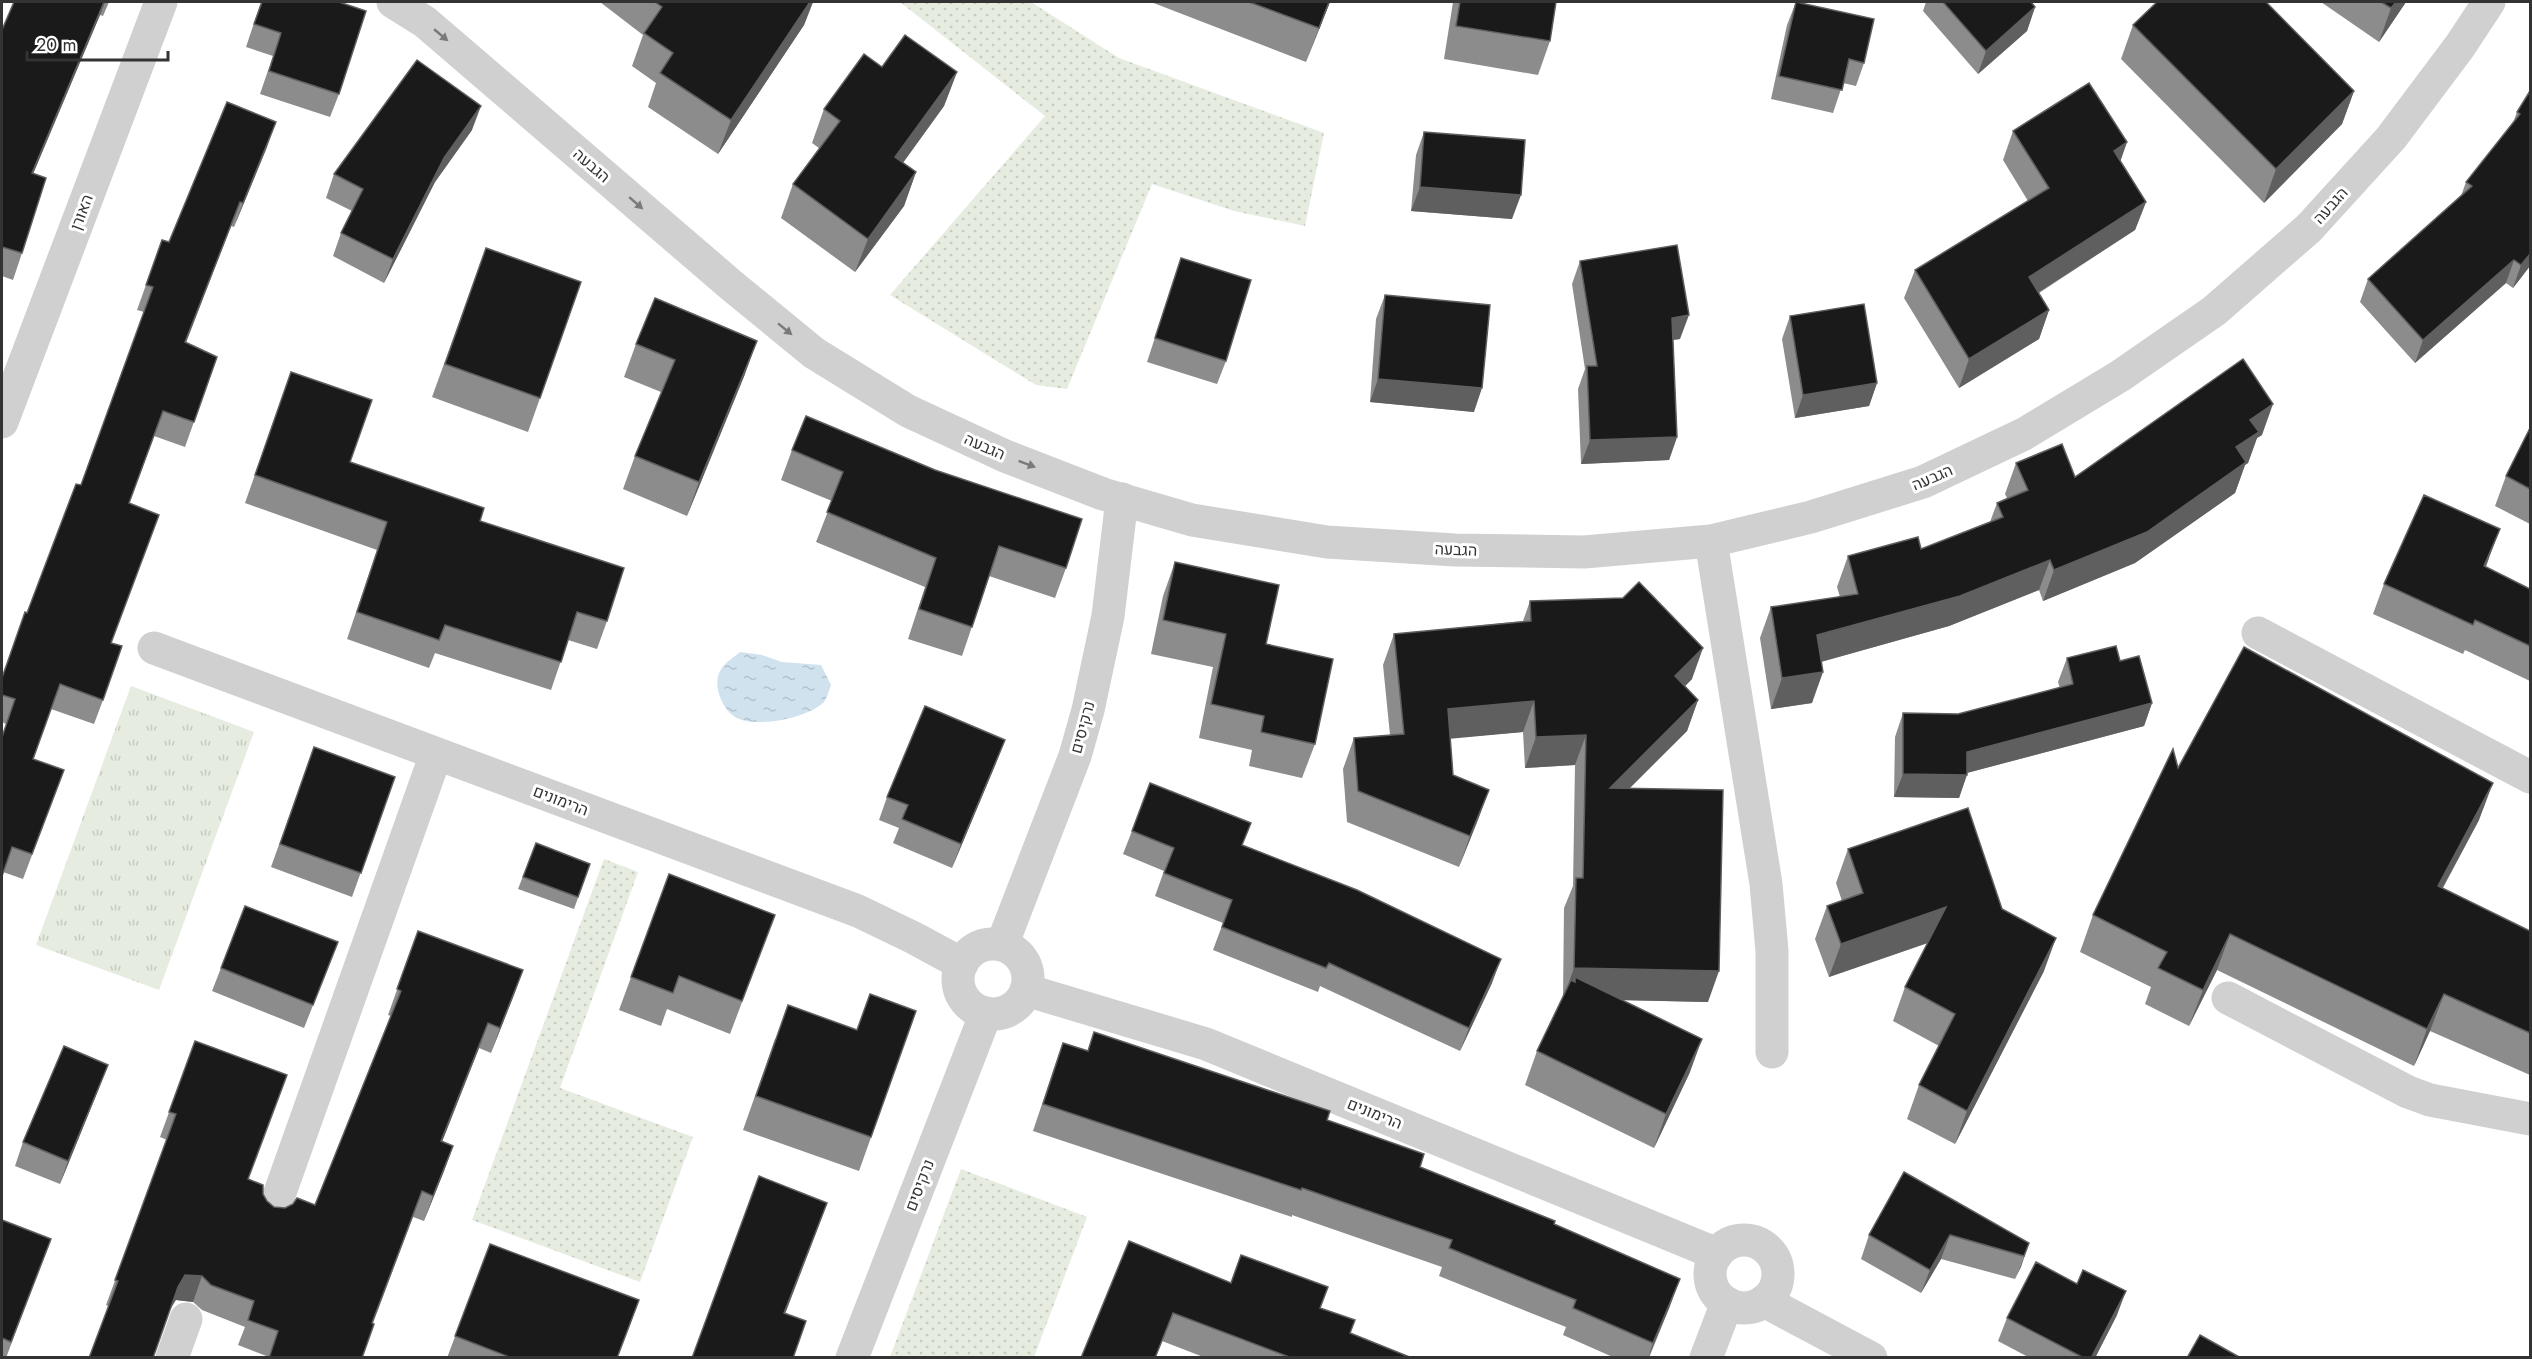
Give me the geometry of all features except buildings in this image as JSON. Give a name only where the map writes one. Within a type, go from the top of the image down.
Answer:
[{"type":"street","name":"האורן","points":[[2,422],[160,2]]},
{"type":"street","name":"הגבעה","points":[[393,2],[425,21],[814,353],[908,411],[1005,456],[1103,494],[1192,520],[1327,542],[1455,550],[1584,552],[1711,541],[1811,517],[1923,482],[2024,434],[2120,376],[2214,310],[2309,228],[2391,138],[2460,46],[2489,2]]},
{"type":"street","name":"נרקיסים","points":[[1002,945],[1076,756],[1108,616],[1122,499]]},
{"type":"street","points":[[1711,541],[1766,884],[1772,951],[1772,1052]]},
{"type":"street","points":[[2258,633],[2530,777]]},
{"type":"street","name":"הרימונים","points":[[154,648],[858,911],[962,964]]},
{"type":"street","points":[[272,1215],[436,754]]},
{"type":"street","points":[[990,944],[1002,945],[1020,956],[1026,966],[1028,979],[1026,990],[1019,1003],[1009,1010],[998,1014],[986,1013],[973,1007],[965,999],[960,987],[962,964],[978,947],[990,944]]},
{"type":"street","name":"הרימונים","points":[[1026,990],[1206,1044],[1717,1254]]},
{"type":"street","points":[[2228,998],[2408,1092],[2430,1100],[2530,1119]]},
{"type":"street","name":"נרקיסים","points":[[852,1358],[986,1013]]},
{"type":"street","points":[[1748,1240],[1769,1252],[1776,1262],[1777,1282],[1764,1301],[1749,1308],[1737,1308],[1719,1298],[1712,1287],[1711,1264],[1725,1246],[1736,1241],[1748,1240]]},
{"type":"street","points":[[1764,1301],[1871,1358]]},
{"type":"street","points":[[1706,1358],[1727,1303]]},
{"type":"street","points":[[172,1358],[186,1319]]},
{"type":"green space","points":[[900,2],[1031,2],[1119,58],[1324,133],[1305,226],[1234,211],[1152,184],[1067,389],[1036,385],[890,295],[1045,116]]},
{"type":"green space","points":[[131,686],[254,732],[159,990],[36,945]]},
{"type":"green space","points":[[604,859],[638,872],[560,1088],[693,1137],[640,1282],[472,1220]]},
{"type":"green space","points":[[961,1169],[1087,1217],[1034,1357],[890,1357]]},
{"type":"water","points":[[740,652],[762,655],[782,662],[821,665],[831,685],[824,702],[806,713],[781,720],[755,722],[735,717],[722,701],[717,680],[724,666]]}]
